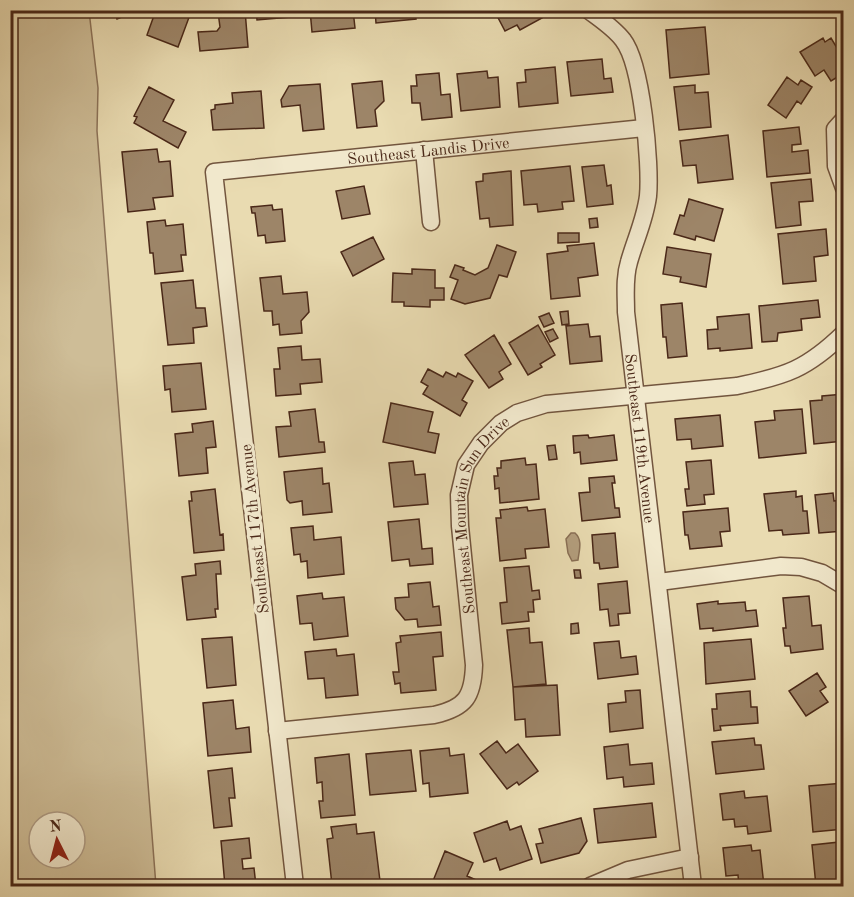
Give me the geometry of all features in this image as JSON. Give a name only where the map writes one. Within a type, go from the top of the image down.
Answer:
[{"type":"street","name":"Southeast 119th Avenue","points":[[588,10],[623,40],[637,75],[644,128],[648,163],[648,195],[643,221],[628,263],[625,284],[693,886]]},
{"type":"street","points":[[843,119],[835,129],[836,166],[843,188]]},
{"type":"street","name":"Southeast Landis Drive","points":[[214,172],[644,128]]},
{"type":"street","points":[[424,150],[431,222]]},
{"type":"street","name":"Southeast 117th Avenue","points":[[214,172],[295,886]]},
{"type":"street","name":"Southeast Mountain Sun Drive","points":[[277,731],[434,715],[451,711],[465,702],[474,683],[474,665],[459,495],[466,465],[481,443],[501,423],[517,413],[546,404],[737,386],[765,381],[790,373],[815,359],[843,333]]},
{"type":"street","points":[[659,582],[781,566],[801,567],[822,573],[843,586]]},
{"type":"street","points":[[590,886],[628,870],[690,857]]},
{"type":"shaded area","points":[[10,11],[89,11],[98,88],[97,131],[156,886],[11,886]]},
{"type":"shaded area","points":[[571,533],[575,533],[580,546],[578,560],[572,561],[566,539]]},
{"type":"building","points":[[114,10],[139,10],[117,19]]},
{"type":"building","points":[[156,10],[166,13],[167,10],[191,12],[178,47],[147,35]]},
{"type":"building","points":[[245,10],[248,47],[200,51],[198,32],[217,31],[220,27],[218,12]]},
{"type":"building","points":[[256,10],[301,10],[302,16],[257,20]]},
{"type":"building","points":[[310,10],[353,10],[355,28],[312,32]]},
{"type":"building","points":[[375,10],[415,10],[416,19],[376,23]]},
{"type":"building","points":[[458,10],[481,10],[481,12],[458,14]]},
{"type":"building","points":[[494,10],[537,10],[542,18],[520,30],[517,25],[505,31]]},
{"type":"building","points":[[705,27],[709,74],[670,78],[666,30]]},
{"type":"building","points":[[823,38],[825,42],[831,38],[840,53],[844,51],[844,73],[831,81],[824,70],[815,76],[800,52]]},
{"type":"building","points":[[602,59],[604,79],[611,78],[613,92],[571,96],[567,62]]},
{"type":"building","points":[[555,67],[558,103],[519,107],[517,83],[526,82],[525,70]]},
{"type":"building","points":[[487,71],[488,78],[498,77],[500,107],[461,111],[457,74]]},
{"type":"building","points":[[439,73],[441,95],[450,94],[452,117],[422,120],[420,103],[412,103],[411,86],[417,86],[416,75]]},
{"type":"building","points":[[787,77],[798,85],[801,80],[812,87],[801,104],[797,101],[786,118],[768,105]]},
{"type":"building","points":[[382,81],[384,101],[375,110],[377,126],[357,128],[352,84]]},
{"type":"building","points":[[320,84],[324,129],[303,131],[300,105],[282,107],[281,100],[289,86]]},
{"type":"building","points":[[695,85],[695,93],[708,92],[711,127],[679,130],[674,87]]},
{"type":"building","points":[[149,87],[174,100],[163,121],[186,132],[178,148],[134,123],[137,117],[134,116]]},
{"type":"building","points":[[261,91],[264,128],[213,130],[211,110],[215,109],[215,105],[233,103],[232,93]]},
{"type":"building","points":[[799,127],[801,144],[792,145],[792,152],[808,150],[810,173],[767,177],[763,131]]},
{"type":"building","points":[[728,135],[733,179],[698,183],[696,165],[683,166],[680,141]]},
{"type":"building","points":[[157,149],[159,162],[170,161],[173,196],[153,198],[155,209],[128,212],[122,152]]},
{"type":"building","points":[[604,165],[607,186],[611,185],[613,204],[587,207],[582,167]]},
{"type":"building","points":[[570,166],[574,201],[562,202],[563,209],[538,212],[537,204],[524,205],[521,171]]},
{"type":"building","points":[[511,171],[513,225],[490,227],[489,218],[480,219],[476,182],[483,181],[483,174]]},
{"type":"building","points":[[811,179],[813,201],[799,202],[801,225],[776,228],[771,183]]},
{"type":"building","points":[[364,186],[370,214],[342,219],[336,191]]},
{"type":"building","points":[[689,199],[723,209],[714,241],[696,236],[695,240],[674,234],[680,215],[684,216]]},
{"type":"building","points":[[272,205],[273,210],[282,209],[285,241],[266,243],[265,235],[258,236],[255,213],[252,213],[251,207]]},
{"type":"building","points":[[597,218],[598,227],[590,228],[589,219]]},
{"type":"building","points":[[165,220],[166,226],[183,224],[186,255],[181,255],[183,271],[155,274],[147,222]]},
{"type":"building","points":[[826,229],[828,255],[814,257],[816,281],[783,284],[778,234]]},
{"type":"building","points":[[558,233],[579,233],[579,242],[558,243]]},
{"type":"building","points":[[373,237],[384,259],[353,276],[341,252]]},
{"type":"building","points":[[594,243],[598,275],[578,278],[580,296],[551,299],[547,254],[568,251],[567,246]]},
{"type":"building","points":[[497,245],[516,252],[507,277],[499,275],[490,298],[465,304],[451,299],[458,280],[450,277],[455,265],[475,275],[488,268]]},
{"type":"building","points":[[667,247],[711,254],[706,287],[680,282],[681,277],[663,274]]},
{"type":"building","points":[[412,269],[435,270],[435,288],[444,288],[444,300],[430,300],[430,307],[404,306],[404,302],[392,302],[393,273],[412,274]]},
{"type":"building","points":[[281,276],[283,294],[307,292],[309,312],[301,321],[302,333],[280,335],[279,324],[273,325],[272,311],[264,311],[260,278]]},
{"type":"building","points":[[193,280],[196,308],[205,308],[207,326],[193,328],[194,343],[168,345],[161,283]]},
{"type":"building","points":[[818,300],[820,317],[801,319],[802,330],[778,333],[777,341],[762,342],[759,306]]},
{"type":"building","points":[[682,303],[687,356],[668,358],[666,337],[663,337],[661,305]]},
{"type":"building","points":[[568,311],[569,324],[562,325],[560,312]]},
{"type":"building","points":[[549,313],[554,323],[544,327],[539,317]]},
{"type":"building","points":[[749,314],[752,348],[720,351],[720,348],[708,349],[707,330],[718,329],[717,317]]},
{"type":"building","points":[[588,324],[590,337],[600,336],[602,361],[570,364],[566,326]]},
{"type":"building","points":[[538,325],[555,355],[540,364],[542,367],[528,375],[509,343]]},
{"type":"building","points":[[553,329],[558,338],[550,342],[545,332]]},
{"type":"building","points":[[494,335],[511,364],[499,372],[503,379],[489,388],[465,355]]},
{"type":"building","points":[[301,346],[302,360],[320,359],[322,382],[300,384],[301,394],[276,396],[274,369],[280,369],[278,348]]},
{"type":"building","points":[[201,363],[206,409],[172,412],[170,389],[165,390],[163,366]]},
{"type":"building","points":[[428,369],[443,377],[446,372],[456,377],[458,373],[473,381],[462,400],[467,403],[460,416],[423,394],[428,386],[421,382]]},
{"type":"building","points":[[844,394],[844,398],[841,399],[844,441],[814,444],[810,401],[822,400],[822,396]]},
{"type":"building","points":[[391,403],[433,412],[428,432],[439,434],[435,453],[383,442]]},
{"type":"building","points":[[315,409],[319,442],[324,442],[325,452],[279,457],[276,427],[291,426],[289,412]]},
{"type":"building","points":[[802,409],[806,453],[759,458],[755,422],[775,420],[774,411]]},
{"type":"building","points":[[720,415],[723,446],[692,449],[691,439],[677,440],[675,419]]},
{"type":"building","points":[[213,421],[216,447],[206,448],[208,473],[179,476],[175,434],[193,432],[192,424]]},
{"type":"building","points":[[588,435],[589,438],[614,435],[617,460],[581,464],[580,452],[574,453],[573,436]]},
{"type":"building","points":[[555,445],[557,459],[549,460],[547,446]]},
{"type":"building","points":[[525,458],[526,465],[536,464],[539,499],[500,503],[499,488],[495,489],[494,476],[498,476],[497,468],[501,468],[501,461]]},
{"type":"building","points":[[711,460],[714,494],[704,495],[705,504],[687,506],[685,489],[689,489],[686,462]]},
{"type":"building","points":[[413,461],[415,475],[425,474],[428,504],[394,507],[389,463]]},
{"type":"building","points":[[322,468],[323,484],[329,483],[332,512],[303,515],[302,501],[290,503],[287,500],[284,472]]},
{"type":"building","points":[[614,476],[615,483],[612,483],[615,508],[619,508],[620,517],[582,521],[579,493],[590,492],[589,478]]},
{"type":"building","points":[[215,489],[224,550],[194,553],[189,501],[192,501],[191,492]]},
{"type":"building","points":[[796,491],[796,497],[802,496],[803,511],[807,511],[809,533],[783,535],[782,530],[769,531],[764,494]]},
{"type":"building","points":[[833,493],[834,501],[844,500],[844,531],[819,533],[815,495]]},
{"type":"building","points":[[527,507],[528,511],[545,509],[549,547],[525,549],[526,558],[500,561],[496,518],[501,518],[500,510]]},
{"type":"building","points":[[728,508],[730,531],[720,532],[722,546],[690,549],[688,535],[685,535],[683,512]]},
{"type":"building","points":[[419,519],[422,549],[432,548],[433,564],[410,566],[409,559],[392,561],[388,522]]},
{"type":"building","points":[[313,526],[314,540],[341,537],[344,574],[308,578],[307,561],[301,562],[300,554],[294,555],[291,528]]},
{"type":"building","points":[[615,533],[618,567],[600,569],[599,563],[594,563],[592,535]]},
{"type":"building","points":[[220,561],[221,574],[216,574],[218,609],[215,609],[216,617],[187,620],[182,577],[196,575],[195,564]]},
{"type":"building","points":[[529,566],[532,591],[539,590],[540,599],[533,600],[534,612],[528,612],[529,621],[502,624],[500,603],[507,602],[504,568]]},
{"type":"building","points":[[574,570],[580,570],[581,578],[575,578]]},
{"type":"building","points":[[627,581],[630,613],[618,614],[619,625],[610,626],[608,609],[600,610],[598,584]]},
{"type":"building","points":[[430,582],[433,607],[439,606],[441,625],[418,627],[417,619],[405,620],[396,609],[395,598],[409,597],[408,584]]},
{"type":"building","points":[[322,593],[323,599],[344,597],[348,636],[314,640],[312,623],[300,624],[297,596]]},
{"type":"building","points":[[809,596],[812,626],[821,625],[823,649],[791,653],[790,646],[785,646],[783,598]]},
{"type":"building","points":[[718,601],[718,604],[745,602],[746,611],[756,610],[758,626],[713,631],[713,628],[700,629],[697,604]]},
{"type":"building","points":[[578,623],[579,633],[571,634],[571,624]]},
{"type":"building","points":[[529,628],[530,643],[542,642],[546,684],[513,687],[507,630]]},
{"type":"building","points":[[441,632],[443,656],[433,657],[436,690],[401,693],[400,683],[395,684],[393,672],[399,672],[396,643],[401,642],[400,636]]},
{"type":"building","points":[[232,637],[236,685],[207,688],[202,639]]},
{"type":"building","points":[[751,639],[755,679],[706,684],[704,643]]},
{"type":"building","points":[[619,641],[621,658],[636,656],[638,674],[598,679],[594,643]]},
{"type":"building","points":[[336,649],[337,656],[354,654],[358,695],[326,698],[324,678],[308,679],[305,652]]},
{"type":"building","points":[[817,673],[826,687],[820,691],[828,702],[806,716],[789,691]]},
{"type":"building","points":[[557,685],[560,735],[526,737],[525,719],[515,720],[513,687]]},
{"type":"building","points":[[640,690],[643,728],[610,732],[608,704],[626,702],[625,691]]},
{"type":"building","points":[[750,691],[751,707],[757,707],[758,723],[720,726],[721,730],[714,731],[712,709],[717,709],[716,694]]},
{"type":"building","points":[[233,700],[236,729],[249,727],[251,752],[208,756],[203,703]]},
{"type":"building","points":[[844,703],[844,738],[838,737]]},
{"type":"building","points":[[754,738],[755,745],[761,745],[764,769],[716,774],[712,742]]},
{"type":"building","points":[[497,741],[506,753],[518,744],[538,771],[519,785],[517,782],[507,789],[480,754]]},
{"type":"building","points":[[628,744],[630,765],[652,763],[654,784],[624,787],[623,777],[607,779],[604,747]]},
{"type":"building","points":[[449,748],[450,756],[464,754],[468,793],[430,797],[429,783],[423,784],[420,751]]},
{"type":"building","points":[[411,750],[416,791],[370,795],[366,754]]},
{"type":"building","points":[[349,754],[355,815],[321,818],[319,801],[323,801],[322,782],[317,783],[315,758]]},
{"type":"building","points":[[232,768],[235,798],[229,798],[232,826],[214,828],[208,771]]},
{"type":"building","points":[[844,783],[844,829],[813,832],[809,786]]},
{"type":"building","points":[[744,791],[745,798],[767,796],[771,831],[748,834],[747,826],[735,827],[734,819],[723,820],[720,794]]},
{"type":"building","points":[[652,803],[656,837],[598,843],[594,809]]},
{"type":"building","points":[[581,818],[587,841],[579,853],[541,863],[536,844],[543,843],[539,829]]},
{"type":"building","points":[[507,821],[510,830],[521,826],[532,859],[500,870],[496,858],[484,862],[474,833]]},
{"type":"building","points":[[356,824],[357,834],[374,832],[380,881],[332,885],[327,839],[333,838],[331,827]]},
{"type":"building","points":[[844,836],[844,886],[816,886],[812,845],[839,842],[838,837]]},
{"type":"building","points":[[249,838],[251,858],[242,859],[243,869],[254,868],[256,886],[225,886],[221,841]]},
{"type":"building","points":[[751,845],[752,851],[760,850],[764,886],[739,886],[738,875],[726,876],[723,848]]},
{"type":"building","points":[[445,851],[473,863],[467,876],[483,883],[482,886],[447,886],[433,881]]}]
